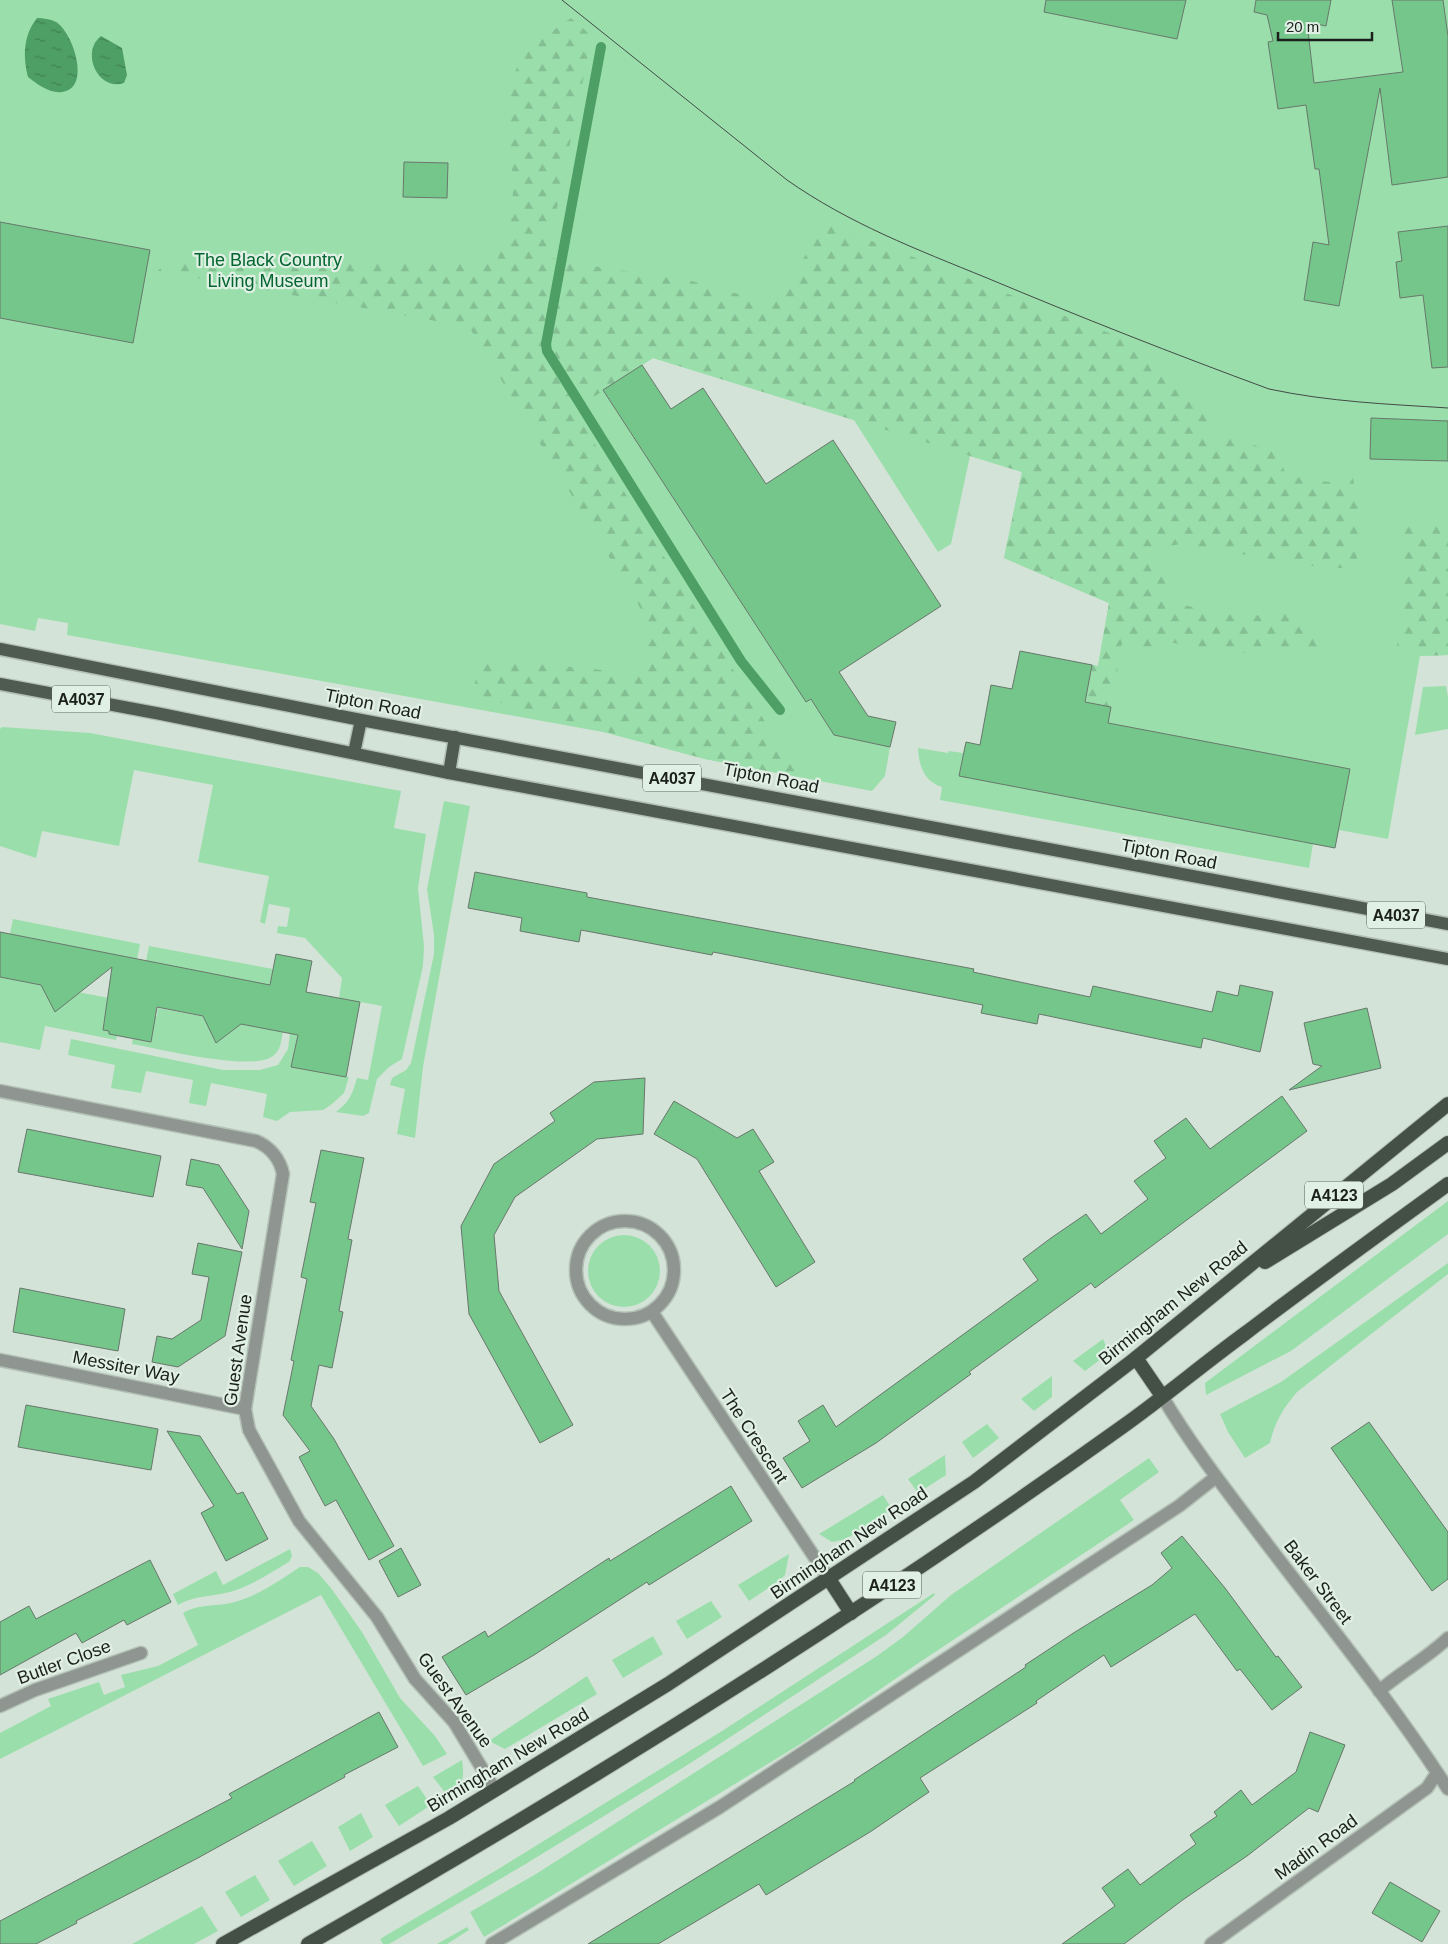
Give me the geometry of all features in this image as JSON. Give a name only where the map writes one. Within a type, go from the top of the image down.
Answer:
[{"type":"highway","name":"Birmingham New Road","points":[[223,1944],[449,1818],[668,1684],[974,1482],[1136,1358],[1448,1104]]},
{"type":"highway","points":[[1222,1288],[1392,1184],[1448,1143]]},
{"type":"highway","name":"A4123","points":[[308,1944],[467,1853],[732,1690],[851,1613],[1125,1425],[1306,1287],[1448,1184]]},
{"type":"highway","points":[[1136,1358],[1162,1396]]},
{"type":"highway","points":[[829,1579],[851,1613]]},
{"type":"main road","name":"Tipton Road","points":[[0,649],[361,720],[1448,924]]},
{"type":"main road","name":"A4037","points":[[0,684],[162,714],[449,773],[1448,959]]},
{"type":"main road","points":[[354,753],[361,720]]},
{"type":"main road","points":[[449,773],[455,737]]},
{"type":"street","name":"Guest Avenue","points":[[0,1091],[256,1141],[264,1144],[281,1162],[283,1174],[245,1409],[249,1430],[299,1521],[377,1617],[414,1679],[454,1722],[495,1790]]},
{"type":"street","points":[[619,1221],[636,1222],[651,1228],[664,1239],[672,1254],[674,1270],[672,1287],[664,1301],[652,1312],[636,1319],[620,1320],[604,1316],[591,1307],[581,1295],[576,1279],[575,1263],[580,1248],[590,1235],[603,1226],[619,1221]]},
{"type":"street","name":"The Crescent","points":[[652,1312],[829,1579]]},
{"type":"street","name":"Messiter Way","points":[[0,1360],[245,1409]]},
{"type":"street","name":"Baker Street","points":[[1162,1396],[1181,1428],[1216,1477],[1379,1691],[1448,1790]]},
{"type":"street","points":[[492,1944],[729,1802],[1179,1506],[1216,1477]]},
{"type":"street","points":[[1379,1691],[1448,1638]]},
{"type":"street","name":"Butler Close","points":[[0,1706],[35,1690],[141,1653]]},
{"type":"street","name":"Madin Road","points":[[1211,1944],[1427,1788],[1437,1773]]},
{"type":"green space","name":"The Black Country Living Museum","points":[[0,0],[1448,0],[1448,655],[1420,656],[1388,839],[1339,830],[1335,848],[1313,844],[1309,868],[940,800],[942,787],[926,777],[921,766],[918,748],[948,753],[949,751],[963,753],[966,742],[985,746],[989,723],[984,722],[991,685],[1012,689],[1020,651],[1098,666],[1109,603],[1004,558],[1022,472],[970,456],[951,544],[938,552],[854,420],[653,358],[642,365],[529,337],[574,410],[603,390],[806,702],[811,699],[834,735],[890,747],[885,776],[872,791],[705,759],[603,732],[67,635],[68,623],[38,618],[35,631],[0,624]]},
{"type":"green space","points":[[571,18],[592,36],[547,257],[586,265],[692,281],[728,292],[778,298],[828,220],[864,238],[1132,342],[1214,417],[1210,433],[1279,452],[1285,474],[1328,482],[1345,481],[1353,478],[1362,527],[1355,569],[1312,566],[1182,544],[1153,548],[1173,603],[1243,617],[1285,612],[1329,646],[1233,654],[1169,642],[1166,653],[1122,643],[1111,707],[1041,694],[1087,693],[1092,665],[1098,666],[1109,603],[1004,558],[1022,472],[653,358],[574,410],[799,777],[705,759],[473,695],[479,658],[643,674],[650,624],[469,327],[158,271],[167,263],[179,259],[464,261],[496,265],[508,225],[513,194],[508,103],[515,71],[527,52]]},
{"type":"green space","points":[[1448,523],[1448,655],[1420,656],[1397,646],[1403,584],[1401,524]]},
{"type":"green space","points":[[1446,686],[1448,729],[1415,735],[1423,687]]},
{"type":"green space","points":[[2,727],[90,733],[401,791],[394,828],[426,834],[418,888],[424,946],[423,966],[402,1059],[389,1067],[377,1079],[369,1113],[363,1116],[336,1112],[350,1097],[357,1078],[368,1080],[382,1006],[339,998],[342,978],[305,938],[277,933],[278,926],[287,927],[290,908],[269,904],[265,924],[260,922],[269,876],[198,862],[213,785],[134,770],[119,846],[42,831],[36,858],[0,846],[0,729]]},
{"type":"green space","points":[[444,801],[470,806],[423,1067],[415,1138],[397,1134],[405,1089],[390,1085],[392,1078],[406,1070],[411,1063],[434,954],[434,935],[427,889]]},
{"type":"green space","points":[[13,919],[140,944],[137,959],[10,934]]},
{"type":"green space","points":[[149,946],[273,969],[270,985],[146,961]]},
{"type":"green space","points":[[0,977],[109,998],[113,1017],[104,1020],[103,1030],[117,1036],[116,1040],[45,1026],[40,1050],[0,1042]]},
{"type":"green space","points":[[158,1008],[211,1018],[209,1028],[212,1036],[223,1038],[230,1032],[232,1022],[283,1032],[280,1045],[278,1051],[273,1056],[262,1060],[246,1062],[205,1058],[132,1044],[133,1039],[151,1042],[148,1024],[157,1016]]},
{"type":"green space","points":[[290,1033],[298,1035],[292,1067],[349,1077],[344,1093],[323,1110],[290,1112],[277,1121],[263,1117],[267,1094],[211,1083],[206,1106],[189,1103],[193,1080],[146,1071],[141,1093],[111,1088],[115,1065],[68,1055],[71,1039],[223,1070],[260,1070],[278,1065],[288,1049]]},
{"type":"green space","points":[[1448,1201],[1448,1234],[1291,1351],[1206,1395],[1205,1383]]},
{"type":"green space","points":[[631,1235],[650,1245],[658,1257],[660,1271],[658,1285],[650,1297],[638,1305],[617,1307],[598,1297],[590,1285],[588,1264],[598,1245],[610,1237]]},
{"type":"green space","points":[[1448,1263],[1448,1274],[1297,1392],[1280,1416],[1270,1443],[1245,1458],[1228,1432],[1220,1414],[1281,1382]]},
{"type":"green space","points":[[1103,1339],[1109,1353],[1085,1371],[1073,1361]]},
{"type":"green space","points":[[1052,1376],[1052,1397],[1034,1411],[1021,1399]]},
{"type":"green space","points":[[987,1424],[999,1438],[973,1458],[962,1442]]},
{"type":"green space","points":[[945,1455],[946,1475],[918,1493],[908,1479]]},
{"type":"green space","points":[[1149,1458],[1159,1472],[1120,1500],[1134,1520],[802,1743],[484,1937],[470,1912],[536,1874],[877,1656],[903,1637],[951,1595]]},
{"type":"green space","points":[[883,1495],[892,1509],[846,1539],[832,1542],[819,1534]]},
{"type":"green space","points":[[290,1549],[292,1556],[289,1562],[238,1589],[223,1594],[197,1598],[178,1605],[173,1594],[216,1571],[223,1585]]},
{"type":"green space","points":[[789,1554],[785,1575],[749,1601],[738,1585]]},
{"type":"green space","points":[[300,1567],[308,1567],[318,1573],[331,1588],[362,1632],[400,1698],[435,1736],[447,1754],[423,1766],[321,1595],[0,1759],[0,1733],[51,1706],[48,1699],[99,1682],[104,1695],[125,1687],[121,1675],[158,1666],[198,1645],[183,1613],[202,1606],[244,1599],[269,1587]]},
{"type":"green space","points":[[934,1593],[935,1595],[886,1635],[689,1764],[524,1865],[389,1944],[383,1944],[380,1939],[500,1868],[722,1731]]},
{"type":"green space","points":[[711,1601],[722,1617],[687,1639],[676,1621]]},
{"type":"green space","points":[[653,1636],[663,1654],[623,1678],[612,1660]]},
{"type":"green space","points":[[587,1676],[597,1694],[505,1749],[489,1741]]},
{"type":"green space","points":[[462,1760],[462,1781],[450,1799],[433,1777]]},
{"type":"green space","points":[[418,1786],[431,1805],[399,1826],[385,1805]]},
{"type":"green space","points":[[361,1813],[373,1837],[350,1851],[338,1827]]},
{"type":"green space","points":[[312,1841],[327,1866],[294,1886],[278,1861]]},
{"type":"green space","points":[[255,1875],[270,1900],[241,1917],[225,1892]]},
{"type":"green space","points":[[202,1906],[218,1931],[194,1944],[132,1944]]},
{"type":"green space","points":[[467,1927],[469,1930],[447,1944],[437,1944]]},
{"type":"water","points":[[37,18],[56,22],[68,37],[77,60],[78,71],[76,81],[71,89],[62,92],[53,91],[35,83],[28,77],[25,46],[32,25]]},
{"type":"water","points":[[101,36],[122,48],[127,75],[124,83],[106,82],[95,69],[92,51],[95,43]]},
{"type":"building","points":[[1046,0],[1186,0],[1177,39],[1044,12]]},
{"type":"building","points":[[1256,0],[1331,0],[1326,26],[1307,22],[1314,83],[1403,72],[1392,0],[1443,0],[1448,36],[1448,177],[1392,185],[1380,88],[1339,306],[1304,300],[1313,242],[1329,245],[1319,169],[1315,169],[1306,105],[1278,109],[1268,42],[1273,41],[1267,15],[1254,12]]},
{"type":"building","points":[[404,162],[448,163],[447,198],[403,197]]},
{"type":"building","points":[[0,222],[150,250],[133,343],[0,318]]},
{"type":"building","points":[[1448,226],[1448,367],[1432,368],[1423,295],[1400,298],[1396,262],[1402,261],[1398,232]]},
{"type":"building","points":[[642,365],[671,409],[703,388],[766,484],[833,440],[941,606],[839,672],[868,716],[896,722],[890,747],[834,735],[811,699],[806,702],[603,390]]},
{"type":"building","points":[[1371,418],[1448,421],[1448,461],[1370,459]]},
{"type":"building","points":[[1020,651],[1092,665],[1085,702],[1111,707],[1108,723],[1350,769],[1335,848],[959,776],[966,742],[980,745],[991,685],[1012,689]]},
{"type":"building","points":[[475,872],[587,893],[587,897],[974,969],[973,972],[1090,997],[1093,986],[1212,1012],[1217,991],[1238,996],[1240,985],[1273,992],[1260,1052],[1203,1038],[1201,1048],[1039,1014],[1037,1024],[981,1013],[983,1005],[713,952],[712,955],[581,930],[579,942],[520,931],[522,918],[468,908]]},
{"type":"building","points":[[0,932],[270,985],[276,954],[312,961],[306,992],[360,1002],[346,1077],[291,1067],[298,1035],[241,1024],[216,1043],[203,1016],[157,1007],[151,1042],[109,1034],[109,1031],[103,1030],[112,967],[55,1012],[41,985],[0,977]]},
{"type":"building","points":[[1367,1008],[1381,1068],[1289,1090],[1322,1066],[1313,1064],[1304,1023]]},
{"type":"building","points":[[645,1078],[643,1134],[597,1139],[515,1197],[494,1235],[499,1291],[573,1425],[540,1443],[469,1314],[461,1226],[494,1164],[555,1121],[550,1113],[594,1082]]},
{"type":"building","points":[[1282,1096],[1307,1131],[1095,1288],[1091,1283],[876,1443],[802,1488],[783,1458],[810,1441],[798,1421],[823,1405],[836,1427],[1038,1280],[1023,1259],[1051,1238],[1086,1214],[1101,1234],[1148,1199],[1134,1181],[1166,1158],[1154,1141],[1186,1118],[1210,1149]]},
{"type":"building","points":[[674,1101],[737,1138],[753,1129],[774,1162],[759,1171],[815,1262],[776,1287],[697,1159],[654,1134]]},
{"type":"building","points":[[27,1129],[161,1156],[153,1197],[18,1172]]},
{"type":"building","points":[[321,1150],[364,1158],[348,1239],[352,1240],[339,1311],[343,1312],[332,1368],[319,1365],[311,1406],[334,1439],[394,1546],[369,1560],[336,1500],[325,1506],[299,1457],[310,1451],[283,1415],[294,1361],[291,1360],[307,1279],[301,1277],[316,1203],[310,1202]]},
{"type":"building","points":[[191,1159],[219,1165],[249,1211],[242,1249],[203,1188],[186,1185]]},
{"type":"building","points":[[198,1243],[242,1252],[225,1336],[178,1367],[152,1362],[157,1336],[172,1339],[201,1320],[209,1277],[192,1274]]},
{"type":"building","points":[[20,1288],[125,1309],[118,1351],[13,1332]]},
{"type":"building","points":[[26,1405],[158,1429],[151,1470],[18,1447]]},
{"type":"building","points":[[1369,1422],[1448,1532],[1448,1579],[1432,1591],[1331,1448]]},
{"type":"building","points":[[167,1431],[200,1436],[237,1494],[243,1492],[268,1539],[226,1561],[201,1513],[214,1506]]},
{"type":"building","points":[[731,1486],[752,1521],[649,1585],[647,1582],[534,1655],[466,1695],[442,1657],[485,1631],[488,1637],[609,1558],[610,1561]]},
{"type":"building","points":[[1182,1536],[1225,1588],[1276,1657],[1278,1656],[1302,1687],[1272,1710],[1240,1669],[1237,1671],[1195,1614],[1111,1667],[1104,1655],[1036,1701],[1037,1703],[920,1778],[929,1792],[870,1832],[766,1895],[759,1884],[658,1944],[588,1944],[855,1781],[1026,1667],[1025,1665],[1075,1632],[1152,1585],[1172,1568],[1161,1553]]},
{"type":"building","points":[[401,1548],[421,1585],[398,1597],[379,1561]]},
{"type":"building","points":[[150,1560],[171,1602],[127,1625],[124,1620],[82,1643],[76,1633],[0,1675],[0,1622],[29,1606],[36,1619]]},
{"type":"building","points":[[379,1712],[398,1747],[344,1775],[345,1777],[196,1859],[76,1921],[77,1923],[36,1944],[0,1944],[0,1921],[232,1798],[229,1794]]},
{"type":"building","points":[[1310,1732],[1345,1745],[1318,1812],[1309,1808],[1247,1856],[1184,1899],[1124,1944],[1062,1944],[1115,1906],[1102,1888],[1128,1869],[1140,1885],[1196,1844],[1190,1835],[1217,1816],[1214,1812],[1241,1790],[1252,1805],[1296,1772]]},
{"type":"building","points":[[1390,1882],[1440,1911],[1422,1942],[1372,1913]]},
{"type":"waterway","points":[[601,47],[546,344],[547,351],[741,661],[780,710]]},
{"type":"tram line","points":[[562,0],[787,180],[835,210],[884,235],[1092,321],[1269,389],[1336,400],[1448,408]]}]
